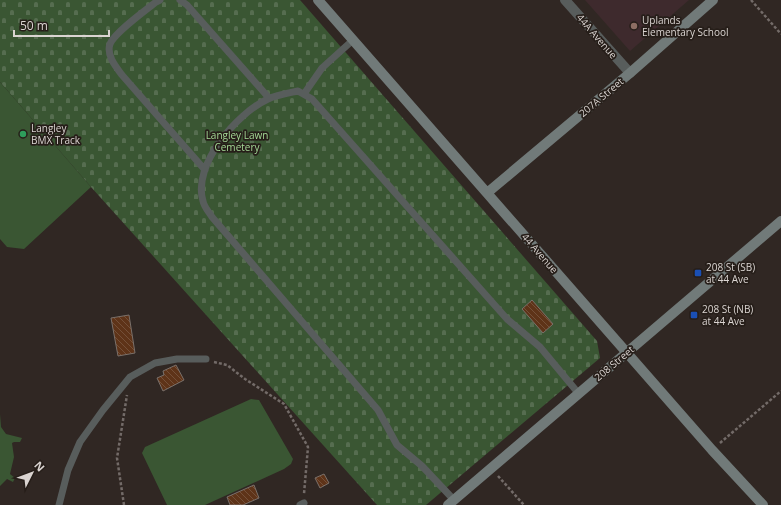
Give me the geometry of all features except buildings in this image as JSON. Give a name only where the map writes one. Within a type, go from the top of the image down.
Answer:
[{"type":"street","name":"44 Avenue","points":[[318,0],[626,353],[763,505]]},
{"type":"street","name":"44A Avenue","points":[[565,0],[630,73]]},
{"type":"street","name":"207A Street","points":[[487,193],[630,73],[713,0]]},
{"type":"street","name":"208 Street","points":[[451,502],[781,221]]},
{"type":"lane","points":[[160,0],[115,36],[110,45],[110,54],[114,64],[122,75],[205,170]]},
{"type":"lane","points":[[180,0],[187,5],[269,98]]},
{"type":"lane","points":[[304,94],[322,68],[353,40]]},
{"type":"lane","points":[[451,502],[422,466],[396,445],[378,410],[212,217],[203,201],[201,183],[208,161],[226,134],[252,108],[269,98],[298,91],[312,99],[507,320],[540,347],[579,394]]},
{"type":"lane","points":[[59,505],[68,470],[80,442],[103,410],[130,377],[155,363],[177,360],[206,359]]},
{"type":"path","points":[[751,0],[781,34]]},
{"type":"path","points":[[206,359],[226,365],[284,404],[308,447],[302,504]]},
{"type":"path","points":[[124,505],[117,458],[130,377]]},
{"type":"path","points":[[712,450],[781,391]]},
{"type":"path","points":[[491,468],[524,505]]},
{"type":"shaded area","name":"Uplands Elementary School","points":[[585,0],[689,0],[630,51]]},
{"type":"green space","name":"Langley Lawn Cemetery","points":[[0,0],[300,0],[597,341],[600,358],[426,505],[377,505],[91,187],[0,82]]},
{"type":"green space","name":"Langley BMX Track","points":[[0,82],[91,187],[24,249],[7,247],[0,239]]},
{"type":"green space","points":[[251,399],[259,400],[293,459],[291,464],[284,469],[205,505],[167,505],[142,453],[145,447]]},
{"type":"green space","points":[[0,414],[1,427],[6,434],[22,438],[20,442],[12,443],[14,457],[10,474],[15,478],[13,482],[7,479],[0,486]]},
{"type":"place","name":"Uplands Elementary School","points":[[634,26]]},
{"type":"place","name":"Langley BMX Track","points":[[23,134]]},
{"type":"place","name":"208 St (SB) at 44 Ave","points":[[698,273]]},
{"type":"place","name":"208 St (NB) at 44 Ave","points":[[694,315]]}]
